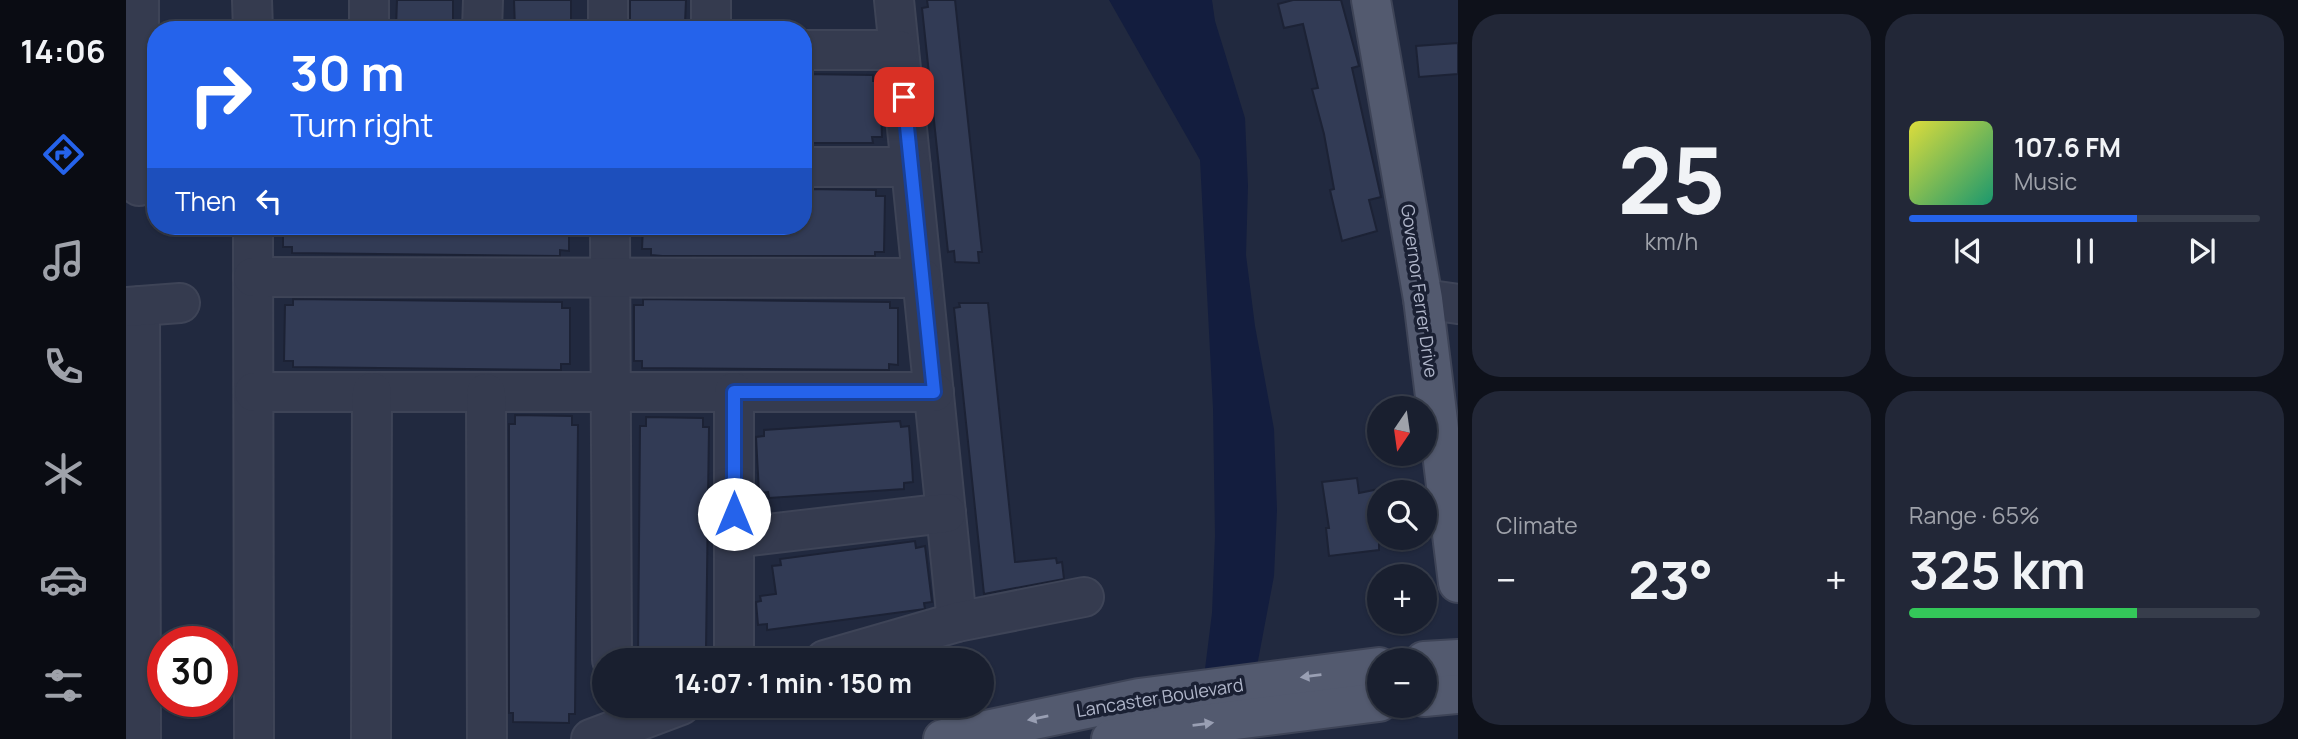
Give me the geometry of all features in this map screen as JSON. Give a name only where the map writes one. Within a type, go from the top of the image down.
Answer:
[{"type":"main road","name":"Governor Ferrer Drive","points":[[1371,0],[1441,302],[1458,581]]},
{"type":"main road","points":[[1437,660],[1458,659]]},
{"type":"main road","name":"Lancaster Boulevard","points":[[947,738],[1139,698],[1367,669]]},
{"type":"main road","points":[[1437,696],[1458,694]]},
{"type":"main road","name":"Lancaster Boulevard","points":[[1111,739],[1147,731],[1367,704]]},
{"type":"street","points":[[139,0],[140,186]]},
{"type":"street","points":[[253,0],[253,21]]},
{"type":"street","points":[[369,0],[369,21]]},
{"type":"street","points":[[482,21],[483,0]]},
{"type":"street","points":[[608,0],[608,21]]},
{"type":"street","points":[[711,0],[711,21]]},
{"type":"street","points":[[894,0],[957,622]]},
{"type":"street","points":[[812,50],[899,50]]},
{"type":"street","points":[[812,167],[911,167]]},
{"type":"street","points":[[253,235],[254,739]]},
{"type":"street","points":[[610,235],[612,648]]},
{"type":"street","points":[[253,277],[922,278]]},
{"type":"street","points":[[141,739],[133,668],[133,307],[180,303]]},
{"type":"street","points":[[254,392],[934,392]]},
{"type":"street","points":[[734,392],[734,648]]},
{"type":"street","points":[[371,739],[372,393]]},
{"type":"street","points":[[486,393],[487,739]]},
{"type":"street","points":[[734,538],[946,513]]},
{"type":"street","points":[[866,648],[957,622],[1084,597]]},
{"type":"street","points":[[607,729],[641,718]]},
{"type":"water","points":[[1109,0],[1212,0],[1215,21],[1245,118],[1248,186],[1246,255],[1255,326],[1274,429],[1277,510],[1274,576],[1257,666],[1253,739],[1201,739],[1204,677],[1212,613],[1215,536],[1213,408],[1200,160]]},
{"type":"building","points":[[397,0],[453,0],[453,21],[396,21]]},
{"type":"building","points":[[514,0],[571,0],[571,21],[515,21]]},
{"type":"building","points":[[630,0],[686,0],[685,21],[630,21]]},
{"type":"building","points":[[927,0],[955,0],[982,252],[978,252],[979,263],[955,262],[954,251],[948,252],[922,8],[928,7]]},
{"type":"building","points":[[1293,0],[1341,0],[1359,66],[1352,68],[1381,197],[1369,200],[1377,231],[1342,241],[1330,190],[1334,189],[1324,134],[1312,89],[1318,88],[1303,24],[1284,28],[1278,4]]},
{"type":"building","points":[[1458,43],[1458,74],[1419,77],[1416,46]]},
{"type":"building","points":[[812,74],[873,75],[873,81],[880,81],[882,137],[872,137],[873,143],[812,143]]},
{"type":"building","points":[[812,189],[876,190],[876,196],[885,196],[884,252],[875,252],[875,256],[662,256],[651,255],[651,249],[642,249],[643,235],[812,235]]},
{"type":"building","points":[[283,235],[569,235],[569,251],[560,250],[560,256],[292,253],[292,247],[283,247]]},
{"type":"building","points":[[293,299],[562,302],[562,308],[570,308],[570,364],[561,364],[561,370],[293,367],[293,361],[284,361],[285,305],[293,305]]},
{"type":"building","points":[[643,299],[890,302],[890,308],[898,308],[898,365],[889,364],[889,370],[642,368],[642,361],[634,361],[634,305],[643,305]]},
{"type":"building","points":[[959,303],[988,303],[1015,562],[1056,558],[1057,563],[1062,562],[1064,579],[984,594],[954,308],[960,307]]},
{"type":"building","points":[[515,415],[572,416],[572,425],[578,425],[575,714],[569,714],[569,723],[513,722],[513,713],[509,713],[509,424],[515,424]]},
{"type":"building","points":[[646,417],[703,418],[703,427],[709,427],[706,648],[638,648],[640,426],[646,426]]},
{"type":"building","points":[[900,421],[901,427],[909,426],[913,482],[904,483],[904,489],[769,498],[768,492],[759,493],[756,437],[764,436],[764,430]]},
{"type":"building","points":[[1357,478],[1359,493],[1367,491],[1367,550],[1379,550],[1329,556],[1326,528],[1329,528],[1322,482]]},
{"type":"building","points":[[915,541],[916,548],[925,546],[932,602],[924,603],[925,609],[767,630],[767,624],[758,625],[756,602],[761,601],[760,596],[776,594],[772,566],[781,565],[780,559]]},
{"type":"route","points":[[734,514],[734,392],[934,392],[904,97]]}]
